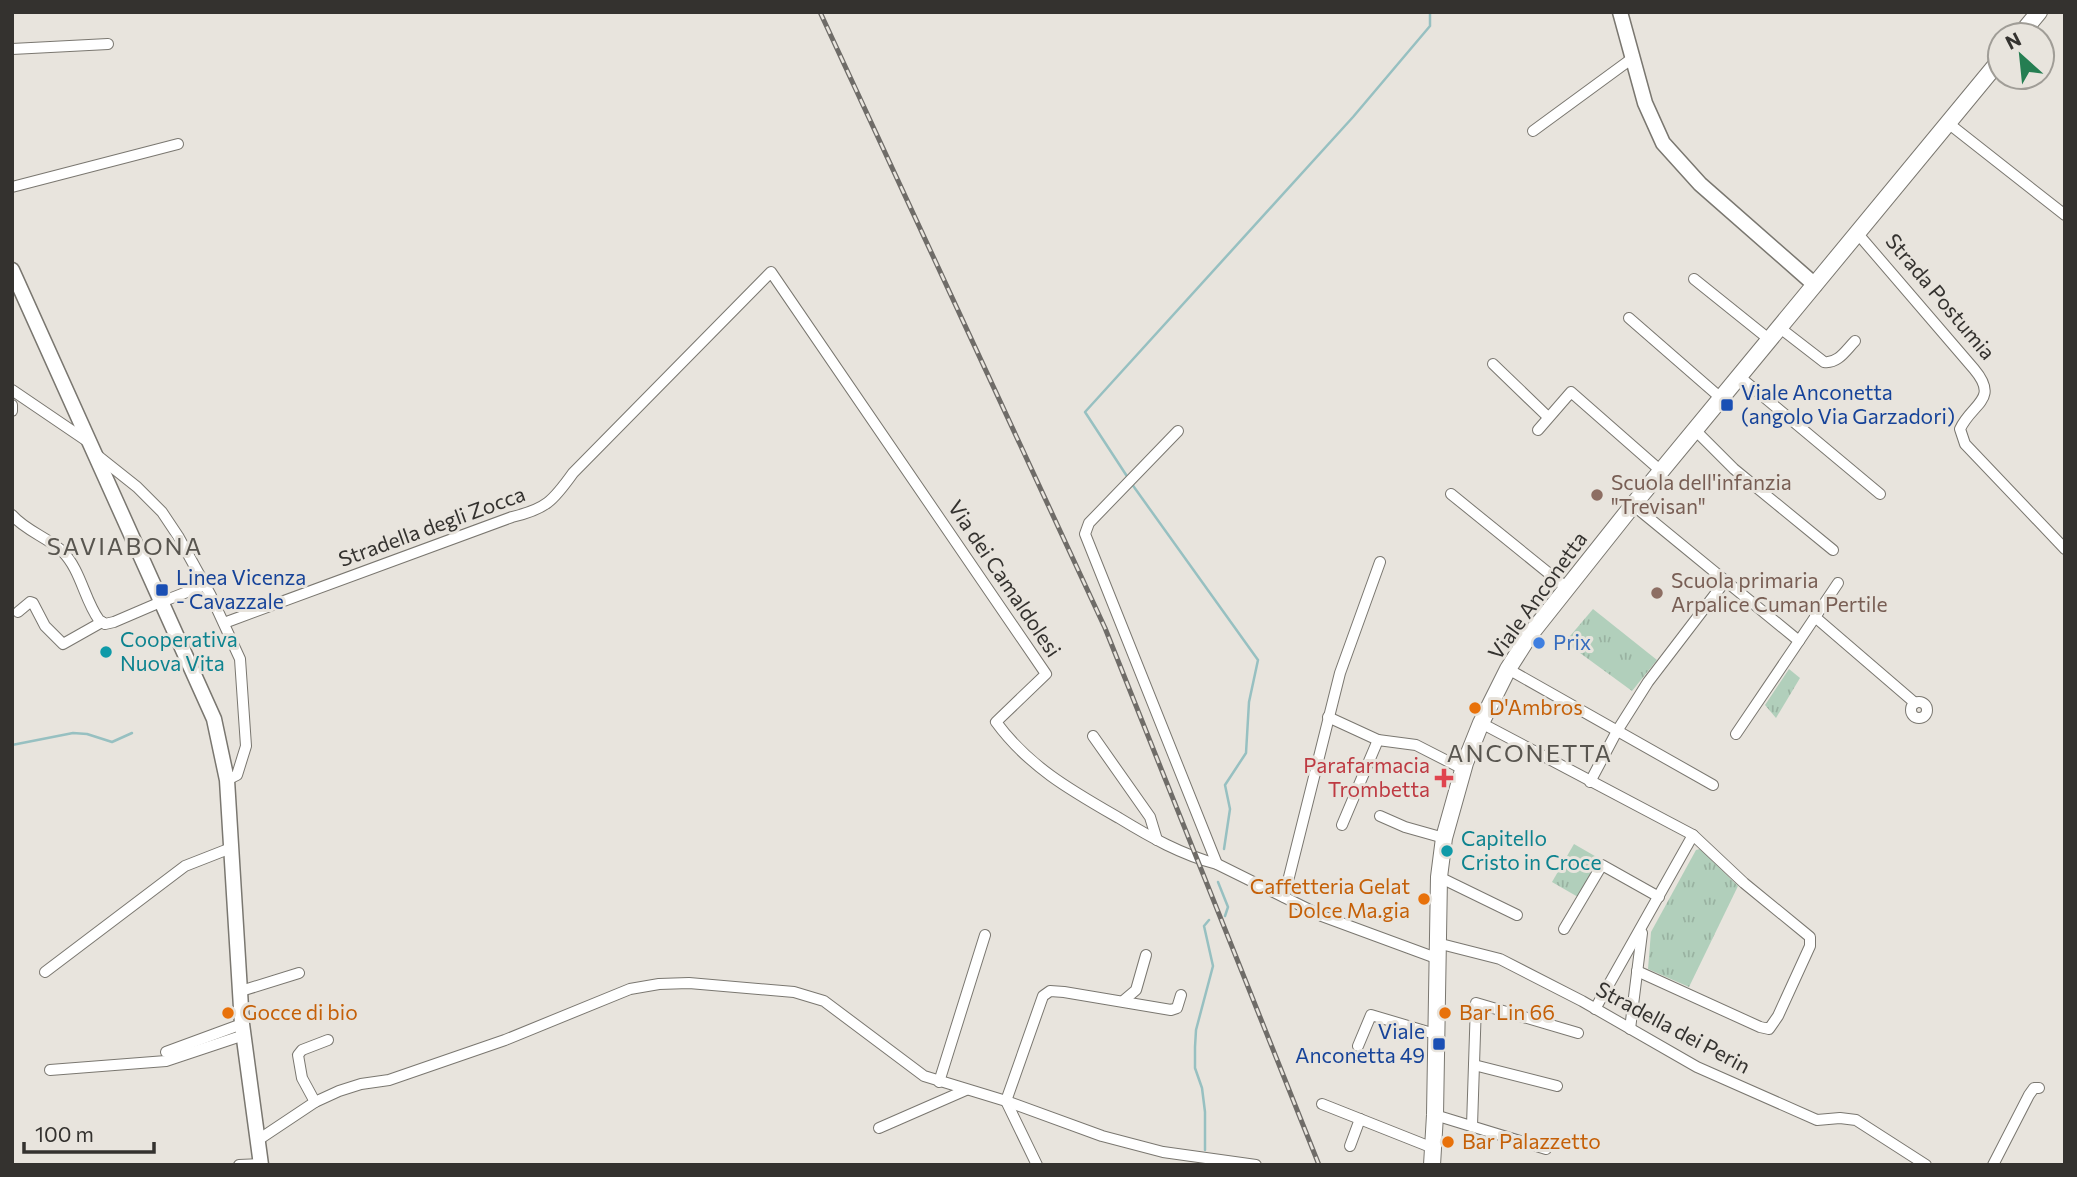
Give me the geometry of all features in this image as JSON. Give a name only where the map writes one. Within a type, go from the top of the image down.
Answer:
[{"type":"main road","name":"Strada Postumia","points":[[1815,285],[1986,77]]},
{"type":"main road","name":"Viale Anconetta","points":[[1432,1165],[1439,877],[1444,838],[1463,769],[1481,723],[1508,669],[1529,636],[1633,505],[1815,285]]},
{"type":"street","points":[[1620,12],[1645,103],[1663,143],[1700,184],[1815,285]]},
{"type":"street","points":[[12,49],[108,44]]},
{"type":"street","points":[[1533,131],[1634,57]]},
{"type":"street","points":[[1948,123],[2065,215]]},
{"type":"street","points":[[12,187],[178,144]]},
{"type":"street","name":"Strada Postumia","points":[[1858,234],[1981,377],[1985,394],[1982,403],[1960,429],[1965,444],[2065,549]]},
{"type":"street","points":[[12,270],[93,449],[166,600],[214,719],[227,780],[243,1030],[261,1164],[239,1165]]},
{"type":"street","name":"Via dei Camaldolesi","points":[[771,272],[1046,674],[996,722],[1010,741],[1056,782],[1157,840],[1199,860],[1217,864],[1322,916],[1436,951]]},
{"type":"street","name":"Stradella degli Zocca","points":[[224,623],[512,517],[534,512],[552,500],[573,473],[771,272]]},
{"type":"street","points":[[1693,279],[1775,334],[1824,362],[1835,362],[1855,341]]},
{"type":"street","points":[[1629,318],[1722,399]]},
{"type":"street","points":[[1493,364],[1548,417]]},
{"type":"street","points":[[1740,377],[1880,494]]},
{"type":"street","points":[[12,390],[93,449],[137,487],[162,512],[178,536],[240,659],[246,746],[237,775],[227,780]]},
{"type":"street","points":[[1538,430],[1571,392],[1661,471]]},
{"type":"street","points":[[12,405],[12,411]]},
{"type":"street","points":[[1178,430],[1089,523],[1085,534],[1217,864]]},
{"type":"street","points":[[1696,431],[1734,469],[1833,550]]},
{"type":"street","points":[[1451,494],[1567,588]]},
{"type":"street","points":[[1633,505],[1800,641]]},
{"type":"street","points":[[12,515],[62,551],[75,569],[94,614],[102,622]]},
{"type":"street","points":[[1284,897],[1340,673],[1380,562]]},
{"type":"street","points":[[1590,782],[1616,731],[1648,682],[1726,580]]},
{"type":"street","points":[[1735,734],[1838,583]]},
{"type":"street","points":[[18,612],[30,602],[33,603],[45,626],[63,644],[102,622],[114,622],[205,585]]},
{"type":"street","points":[[1815,617],[1915,703]]},
{"type":"street","points":[[1508,669],[1713,785]]},
{"type":"street","points":[[1328,717],[1378,740],[1416,745],[1463,769]]},
{"type":"street","points":[[1481,723],[1693,835],[1744,883],[1810,936],[1810,946],[1778,1016],[1769,1029],[1637,971]]},
{"type":"street","points":[[1093,736],[1150,817],[1157,840]]},
{"type":"street","points":[[1342,825],[1378,740]]},
{"type":"street","points":[[1380,816],[1405,827],[1444,838]]},
{"type":"street","points":[[1595,1009],[1693,835]]},
{"type":"street","points":[[45,972],[185,866],[231,848]]},
{"type":"street","points":[[1564,929],[1602,865],[1659,897]]},
{"type":"street","points":[[1439,877],[1517,915]]},
{"type":"street","points":[[1630,1029],[1642,927]]},
{"type":"street","points":[[939,1082],[985,935]]},
{"type":"street","name":"Stradella dei Perin","points":[[1436,951],[1500,959],[1697,1067],[1817,1120],[1856,1120],[1926,1165]]},
{"type":"street","points":[[1123,1001],[1136,990],[1146,955]]},
{"type":"street","points":[[241,991],[299,973]]},
{"type":"street","points":[[258,1140],[315,1102],[361,1084],[389,1080],[505,1040],[630,989],[689,983],[794,992],[824,1001],[924,1076],[939,1082],[1006,1101],[1102,1136],[1163,1152],[1256,1165]]},
{"type":"street","points":[[1037,1165],[1006,1101],[1042,996],[1050,991],[1064,992],[1171,1010],[1177,1008],[1181,995]]},
{"type":"street","points":[[1472,1126],[1476,1003],[1578,1033]]},
{"type":"street","points":[[1358,1046],[1371,1015],[1435,1034]]},
{"type":"street","points":[[166,1052],[243,1030]]},
{"type":"street","points":[[50,1070],[166,1061],[243,1030]]},
{"type":"street","points":[[315,1102],[302,1078],[298,1055],[302,1049],[328,1040]]},
{"type":"street","points":[[1474,1065],[1557,1086]]},
{"type":"street","points":[[1993,1165],[2029,1095],[2034,1088],[2039,1088]]},
{"type":"street","points":[[879,1128],[966,1090]]},
{"type":"street","points":[[1322,1104],[1433,1148]]},
{"type":"street","points":[[1435,1115],[1546,1149]]},
{"type":"street","points":[[1350,1146],[1360,1119]]},
{"type":"street","points":[[1159,1165],[1163,1152]]},
{"type":"green space","points":[[1593,609],[1657,660],[1632,691],[1565,642]]},
{"type":"green space","points":[[1789,669],[1800,678],[1776,718],[1765,705]]},
{"type":"green space","points":[[1574,844],[1600,859],[1578,897],[1552,882]]},
{"type":"green space","points":[[1700,849],[1738,886],[1689,987],[1648,969],[1651,932],[1696,850]]},
{"type":"waterway","points":[[1224,849],[1230,809],[1225,785],[1246,753],[1249,702],[1258,660],[1134,487],[1085,412],[1353,117],[1430,26],[1430,12]]},
{"type":"waterway","points":[[12,745],[73,733],[87,734],[112,742],[132,733]]},
{"type":"waterway","points":[[1218,882],[1228,907],[1225,916]]},
{"type":"waterway","points":[[1205,1150],[1205,1112],[1202,1088],[1195,1068],[1195,1047],[1196,1030],[1213,966],[1204,926],[1209,920]]},
{"type":"railway","points":[[820,12],[1105,628],[1319,1165]]},
{"type":"place","name":"Viale Anconetta (angolo Via Garzadori)","points":[[1727,405]]},
{"type":"place","name":"Scuola dell'infanzia \"Trevisan\"","points":[[1597,495]]},
{"type":"place","name":"Linea Vicenza - Cavazzale","points":[[162,590]]},
{"type":"place","name":"Scuola primaria Arpalice Cuman Pertile","points":[[1657,593]]},
{"type":"place","name":"Prix","points":[[1539,643]]},
{"type":"place","name":"Cooperativa Nuova Vita","points":[[106,652]]},
{"type":"place","name":"D'Ambros","points":[[1475,708]]},
{"type":"place","name":"Parafarmacia Trombetta","points":[[1444,778]]},
{"type":"place","name":"Capitello Cristo in Croce","points":[[1447,851]]},
{"type":"place","name":"Caffetteria Gelat Dolce Ma.gia","points":[[1424,899]]},
{"type":"place","name":"Gocce di bio","points":[[228,1013]]},
{"type":"place","name":"Bar Lin 66","points":[[1445,1013]]},
{"type":"place","name":"Viale Anconetta 49","points":[[1439,1044]]},
{"type":"place","name":"Bar Palazzetto","points":[[1448,1142]]},
{"type":"district","name":"SAVIABONA","points":[[125,547]]},
{"type":"district","name":"ANCONETTA","points":[[1530,754]]}]
